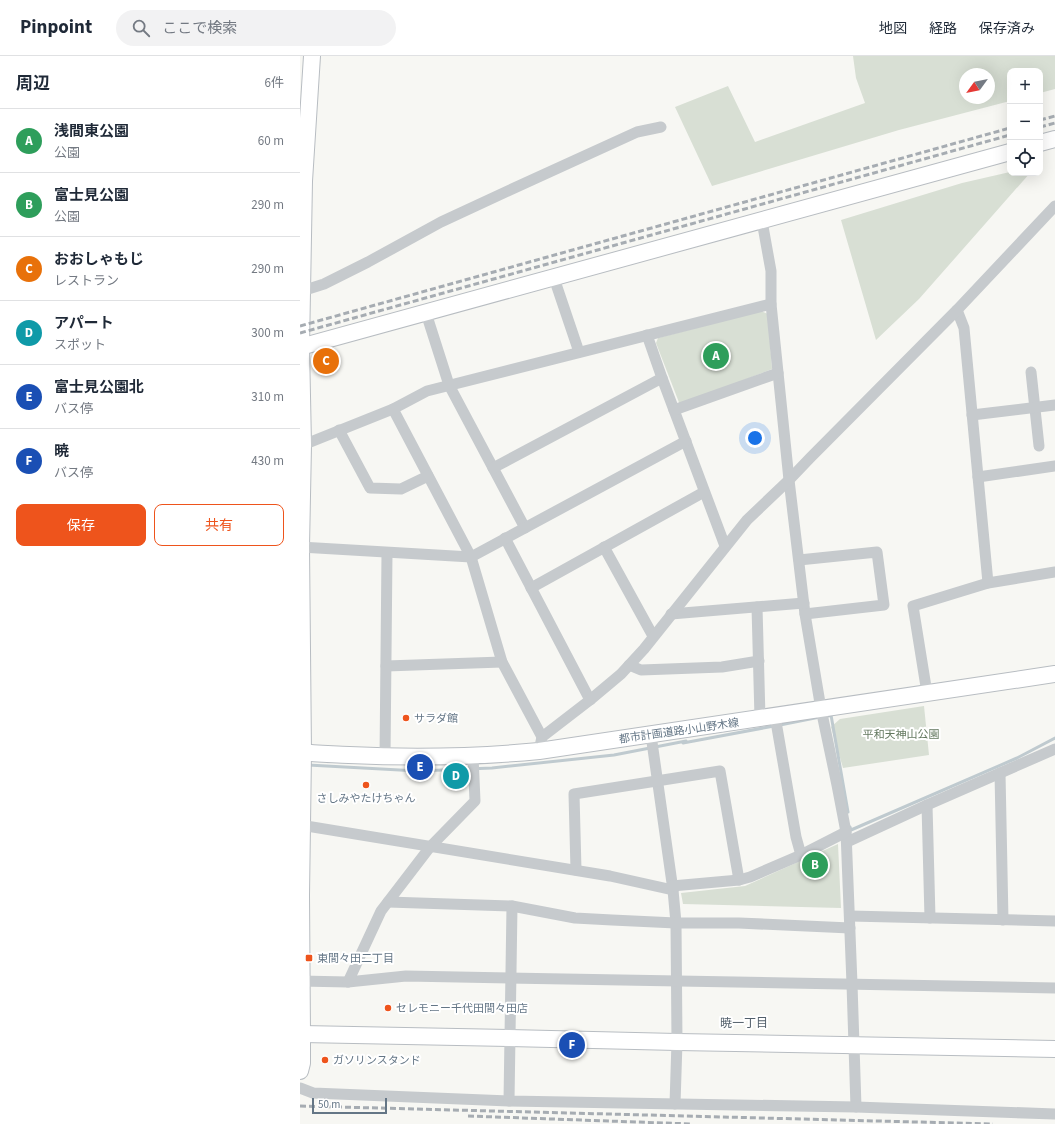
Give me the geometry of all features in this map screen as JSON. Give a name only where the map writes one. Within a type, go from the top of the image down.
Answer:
[{"type":"street","points":[[300,1071],[302,1063],[302,445],[300,347],[304,181],[312,56]]},
{"type":"street","points":[[302,291],[324,284],[441,222],[637,132],[662,127]]},
{"type":"street","points":[[1043,142],[1055,139]]},
{"type":"street","points":[[300,347],[1007,153]]},
{"type":"street","points":[[393,409],[471,557],[502,662],[541,744],[621,674],[644,649],[747,520],[789,480],[957,310],[1055,206]]},
{"type":"street","points":[[762,221],[771,271],[771,304],[789,480],[805,614],[821,709],[846,837],[856,1107]]},
{"type":"street","points":[[554,278],[579,352]]},
{"type":"street","points":[[302,445],[393,409],[427,391],[771,304]]},
{"type":"street","points":[[957,310],[964,328],[988,584]]},
{"type":"street","points":[[426,313],[448,385],[525,528]]},
{"type":"street","points":[[648,335],[662,378],[725,546]]},
{"type":"street","points":[[1031,372],[1039,446]]},
{"type":"street","points":[[674,410],[778,373]]},
{"type":"street","points":[[493,468],[662,378]]},
{"type":"street","points":[[972,415],[1055,405]]},
{"type":"street","points":[[339,430],[370,488],[401,489],[428,476]]},
{"type":"street","points":[[301,547],[471,557],[686,441]]},
{"type":"street","points":[[978,477],[1055,466]]},
{"type":"street","points":[[531,588],[704,492]]},
{"type":"street","points":[[505,538],[590,700]]},
{"type":"street","points":[[604,547],[653,636]]},
{"type":"street","points":[[799,560],[877,552],[884,605],[805,614]]},
{"type":"street","points":[[385,757],[387,553]]},
{"type":"street","points":[[927,693],[913,606],[988,584],[1055,572]]},
{"type":"street","points":[[671,614],[804,603]]},
{"type":"street","points":[[757,607],[759,661],[767,717],[801,854]]},
{"type":"street","points":[[629,665],[641,670],[715,668],[759,661]]},
{"type":"street","points":[[386,666],[502,662]]},
{"type":"street","name":"都市計画道路小山野木線","points":[[302,753],[385,757],[473,756],[541,744],[651,735],[1055,674]]},
{"type":"street","points":[[651,735],[673,888],[676,923],[677,1042],[675,1104]]},
{"type":"street","points":[[301,826],[576,870],[673,888],[750,878],[801,854],[927,805],[1055,749]]},
{"type":"street","points":[[348,982],[381,910],[430,847],[475,801],[473,756]]},
{"type":"street","points":[[576,870],[574,794],[720,771],[738,880]]},
{"type":"street","points":[[1000,773],[1003,920]]},
{"type":"street","points":[[927,805],[930,918]]},
{"type":"street","points":[[388,902],[512,906],[575,918],[676,923],[739,923],[850,928]]},
{"type":"street","points":[[509,1101],[512,906]]},
{"type":"street","points":[[850,916],[1055,921]]},
{"type":"street","points":[[301,981],[348,982],[406,976],[1055,988]]},
{"type":"street","points":[[302,1034],[1055,1049]]},
{"type":"street","points":[[300,1088],[313,1093],[509,1101],[856,1107],[1055,1114]]},
{"type":"green space","points":[[853,56],[1055,56],[1055,89],[1043,92],[1043,68],[1007,68],[1007,102],[899,130],[712,186],[675,107],[728,86],[755,142],[865,103],[856,78]]},
{"type":"green space","points":[[1007,173],[1007,176],[1027,176],[919,299],[876,340],[841,220],[962,183]]},
{"type":"green space","points":[[761,311],[768,314],[772,369],[680,405],[656,343],[658,338]]},
{"type":"green space","name":"平和天神山公園","points":[[924,706],[929,755],[843,768],[831,727],[840,719]]},
{"type":"green space","points":[[838,844],[841,908],[683,904],[681,893],[745,886]]},
{"type":"waterway","points":[[829,716],[831,715],[848,812]]},
{"type":"waterway","points":[[780,725],[820,717]]},
{"type":"waterway","points":[[308,765],[418,771],[492,768],[614,755],[774,726]]},
{"type":"waterway","points":[[850,827],[851,830],[1017,758],[1055,738]]},
{"type":"railway","points":[[1043,119],[1055,116]]},
{"type":"railway","points":[[1043,126],[1055,123]]},
{"type":"railway","points":[[300,326],[1007,129]]},
{"type":"railway","points":[[300,333],[1007,136]]},
{"type":"railway","points":[[300,1106],[993,1124]]},
{"type":"railway","points":[[468,1116],[692,1124]]},
{"type":"place","name":"浅間東公園","points":[[716,356]]},
{"type":"place","name":"おおしゃもじ","points":[[326,361]]},
{"type":"place","name":"サラダ館","points":[[406,718]]},
{"type":"place","name":"富士見公園北","points":[[420,767]]},
{"type":"place","name":"アパート","points":[[456,776]]},
{"type":"place","name":"さしみやたけちゃん","points":[[366,785]]},
{"type":"place","name":"富士見公園","points":[[815,865]]},
{"type":"place","name":"東間々田二丁目","points":[[309,958]]},
{"type":"place","name":"セレモニー千代田間々田店","points":[[388,1008]]},
{"type":"place","name":"暁","points":[[572,1045]]},
{"type":"place","name":"ガソリンスタンド","points":[[325,1060]]},
{"type":"district","name":"暁一丁目","points":[[744,1023]]}]
